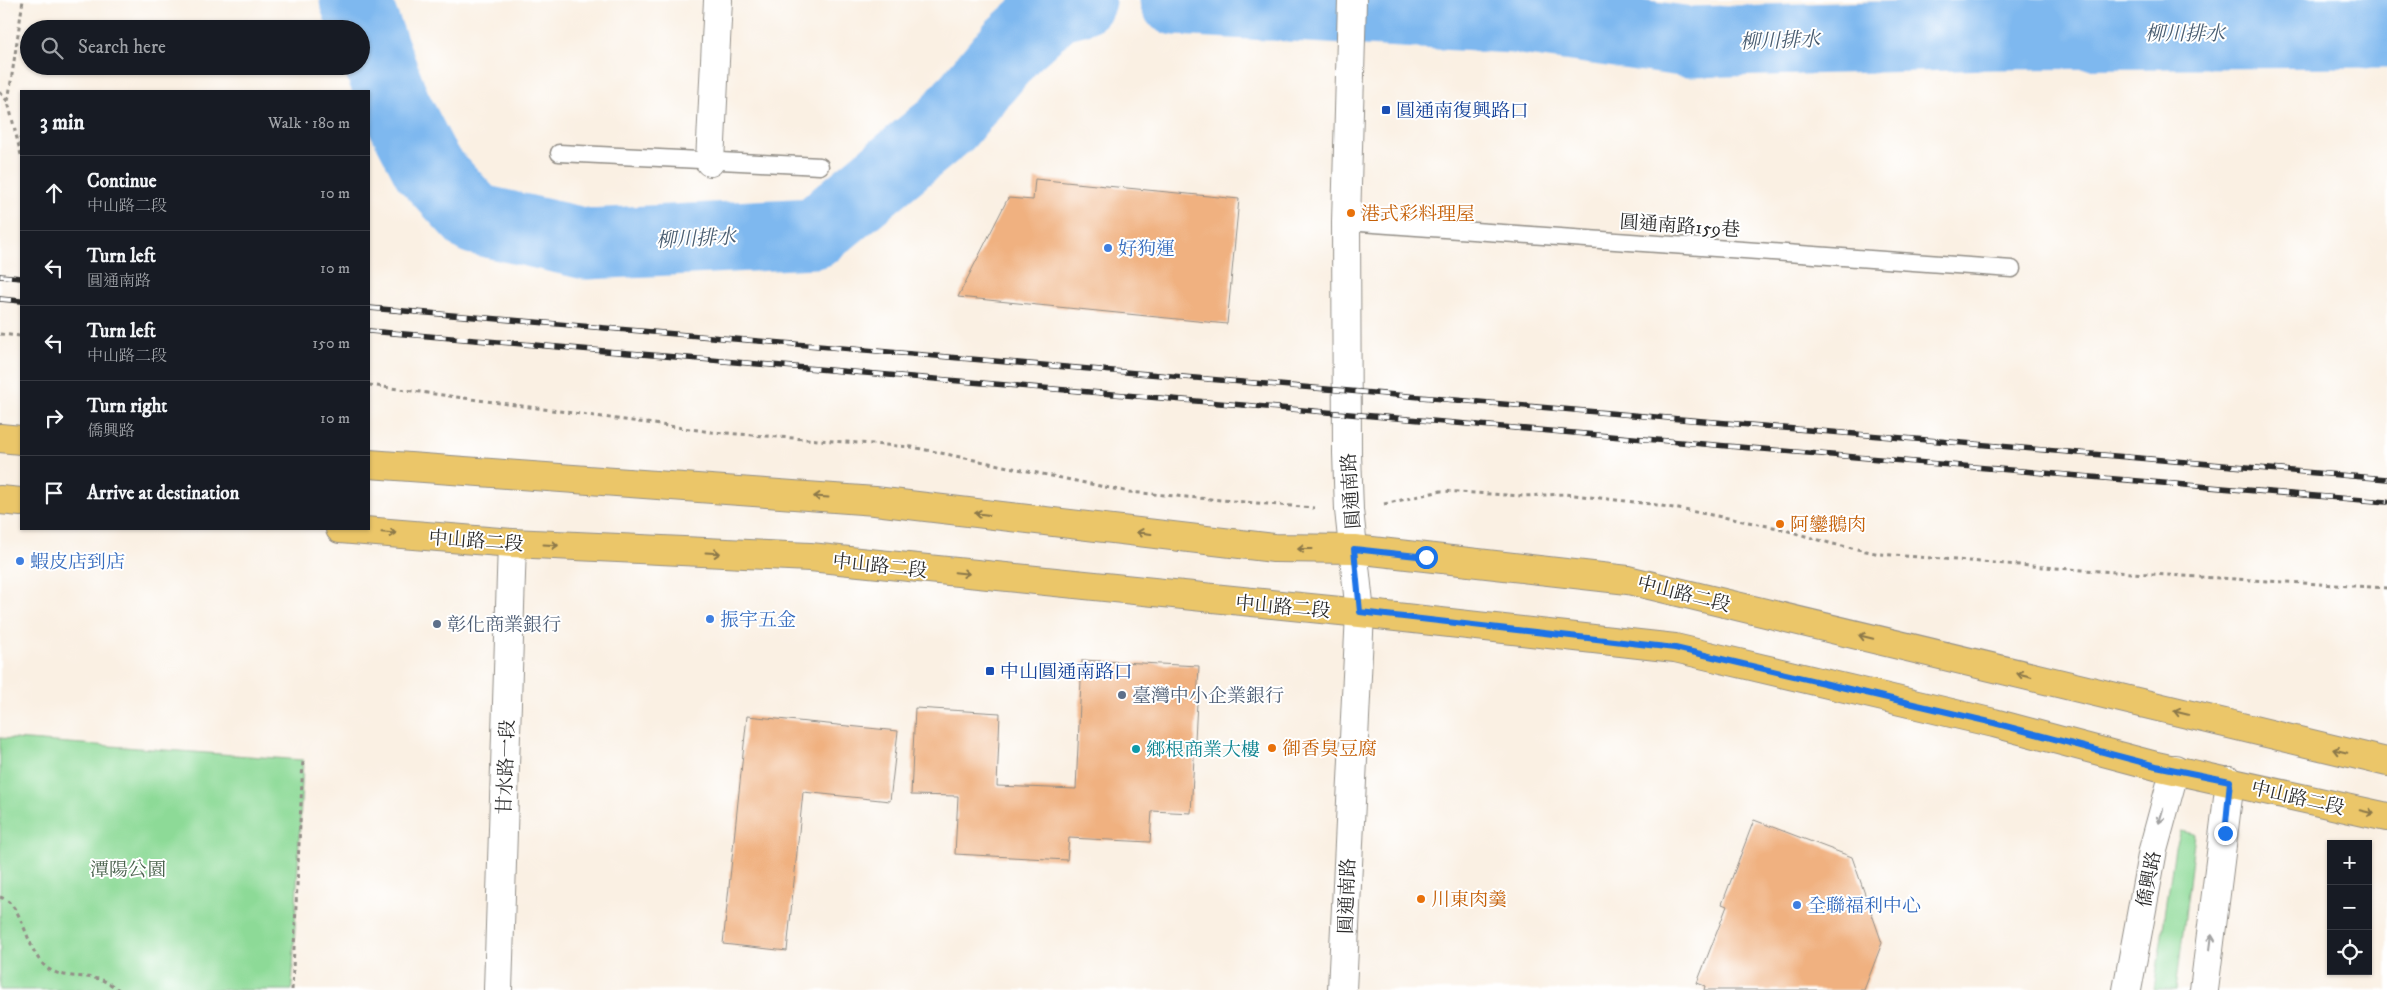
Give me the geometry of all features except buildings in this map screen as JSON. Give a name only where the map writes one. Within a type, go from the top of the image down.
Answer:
[{"type":"main road","points":[[0,438],[20,440]]},
{"type":"main road","name":"中山路二段","points":[[370,464],[875,501],[1274,548],[1354,549],[1628,580],[2387,762]]},
{"type":"main road","points":[[0,500],[20,502]]},
{"type":"main road","name":"中山路二段","points":[[352,530],[512,543],[810,557],[1360,612],[1675,648],[1868,693],[2156,766],[2387,817]]},
{"type":"street","points":[[710,162],[718,0]]},
{"type":"street","name":"圓通南路","points":[[1342,990],[1360,612],[1347,453],[1346,222],[1352,0]]},
{"type":"street","name":"甘水路一段","points":[[498,990],[512,543]]},
{"type":"street","name":"僑興路","points":[[2128,990],[2153,850],[2175,769]]},
{"type":"street","points":[[2204,990],[2230,781]]},
{"type":"lane","points":[[560,153],[820,166]]},
{"type":"lane","name":"圓通南路159巷","points":[[1346,222],[2012,269]]},
{"type":"path","points":[[20,20],[23,0]]},
{"type":"path","points":[[20,20],[8,102],[20,151]]},
{"type":"path","points":[[0,92],[8,102]]},
{"type":"path","points":[[0,334],[20,336]]},
{"type":"path","points":[[292,990],[303,760]]},
{"type":"path","points":[[0,897],[15,908],[33,953],[46,968],[66,976],[102,980],[119,990]]},
{"type":"green space","name":"潭陽公園","points":[[0,738],[303,760],[292,990],[0,990]]},
{"type":"green space","points":[[2180,831],[2195,834],[2176,990],[2154,990],[2175,847]]},
{"type":"waterway","name":"柳川排水","points":[[355,0],[363,20]]},
{"type":"waterway","name":"柳川排水","points":[[370,39],[395,105],[427,167],[475,219],[587,244],[815,233],[947,124],[1012,46],[1056,6],[1080,0]]},
{"type":"waterway","name":"柳川排水","points":[[1175,0],[1514,18],[1690,42],[1993,34],[2387,32]]},
{"type":"railway","points":[[0,276],[20,278]]},
{"type":"railway","points":[[0,299],[20,301]]},
{"type":"railway","points":[[370,308],[2387,479]]},
{"type":"railway","points":[[370,331],[2387,502]]},
{"type":"place","name":"圓通南復興路口","points":[[1386,110]]},
{"type":"place","name":"港式彩料理屋","points":[[1351,213]]},
{"type":"place","name":"好狗運","points":[[1108,248]]},
{"type":"place","name":"阿鑾鵝肉","points":[[1780,524]]},
{"type":"place","name":"蝦皮店到店","points":[[20,561]]},
{"type":"place","name":"振宇五金","points":[[710,619]]},
{"type":"place","name":"彰化商業銀行","points":[[437,624]]},
{"type":"place","name":"中山圓通南路口","points":[[990,671]]},
{"type":"place","name":"臺灣中小企業銀行","points":[[1122,695]]},
{"type":"place","name":"御香臭豆腐","points":[[1272,748]]},
{"type":"place","name":"鄉根商業大樓","points":[[1136,749]]},
{"type":"place","name":"川東肉羹","points":[[1421,899]]},
{"type":"place","name":"全聯福利中心","points":[[1797,905]]},
{"type":"route","points":[[1426,557],[1354,549],[1360,612],[1427,622],[1675,648],[1994,723],[2156,766],[2230,781],[2225,833]]}]
